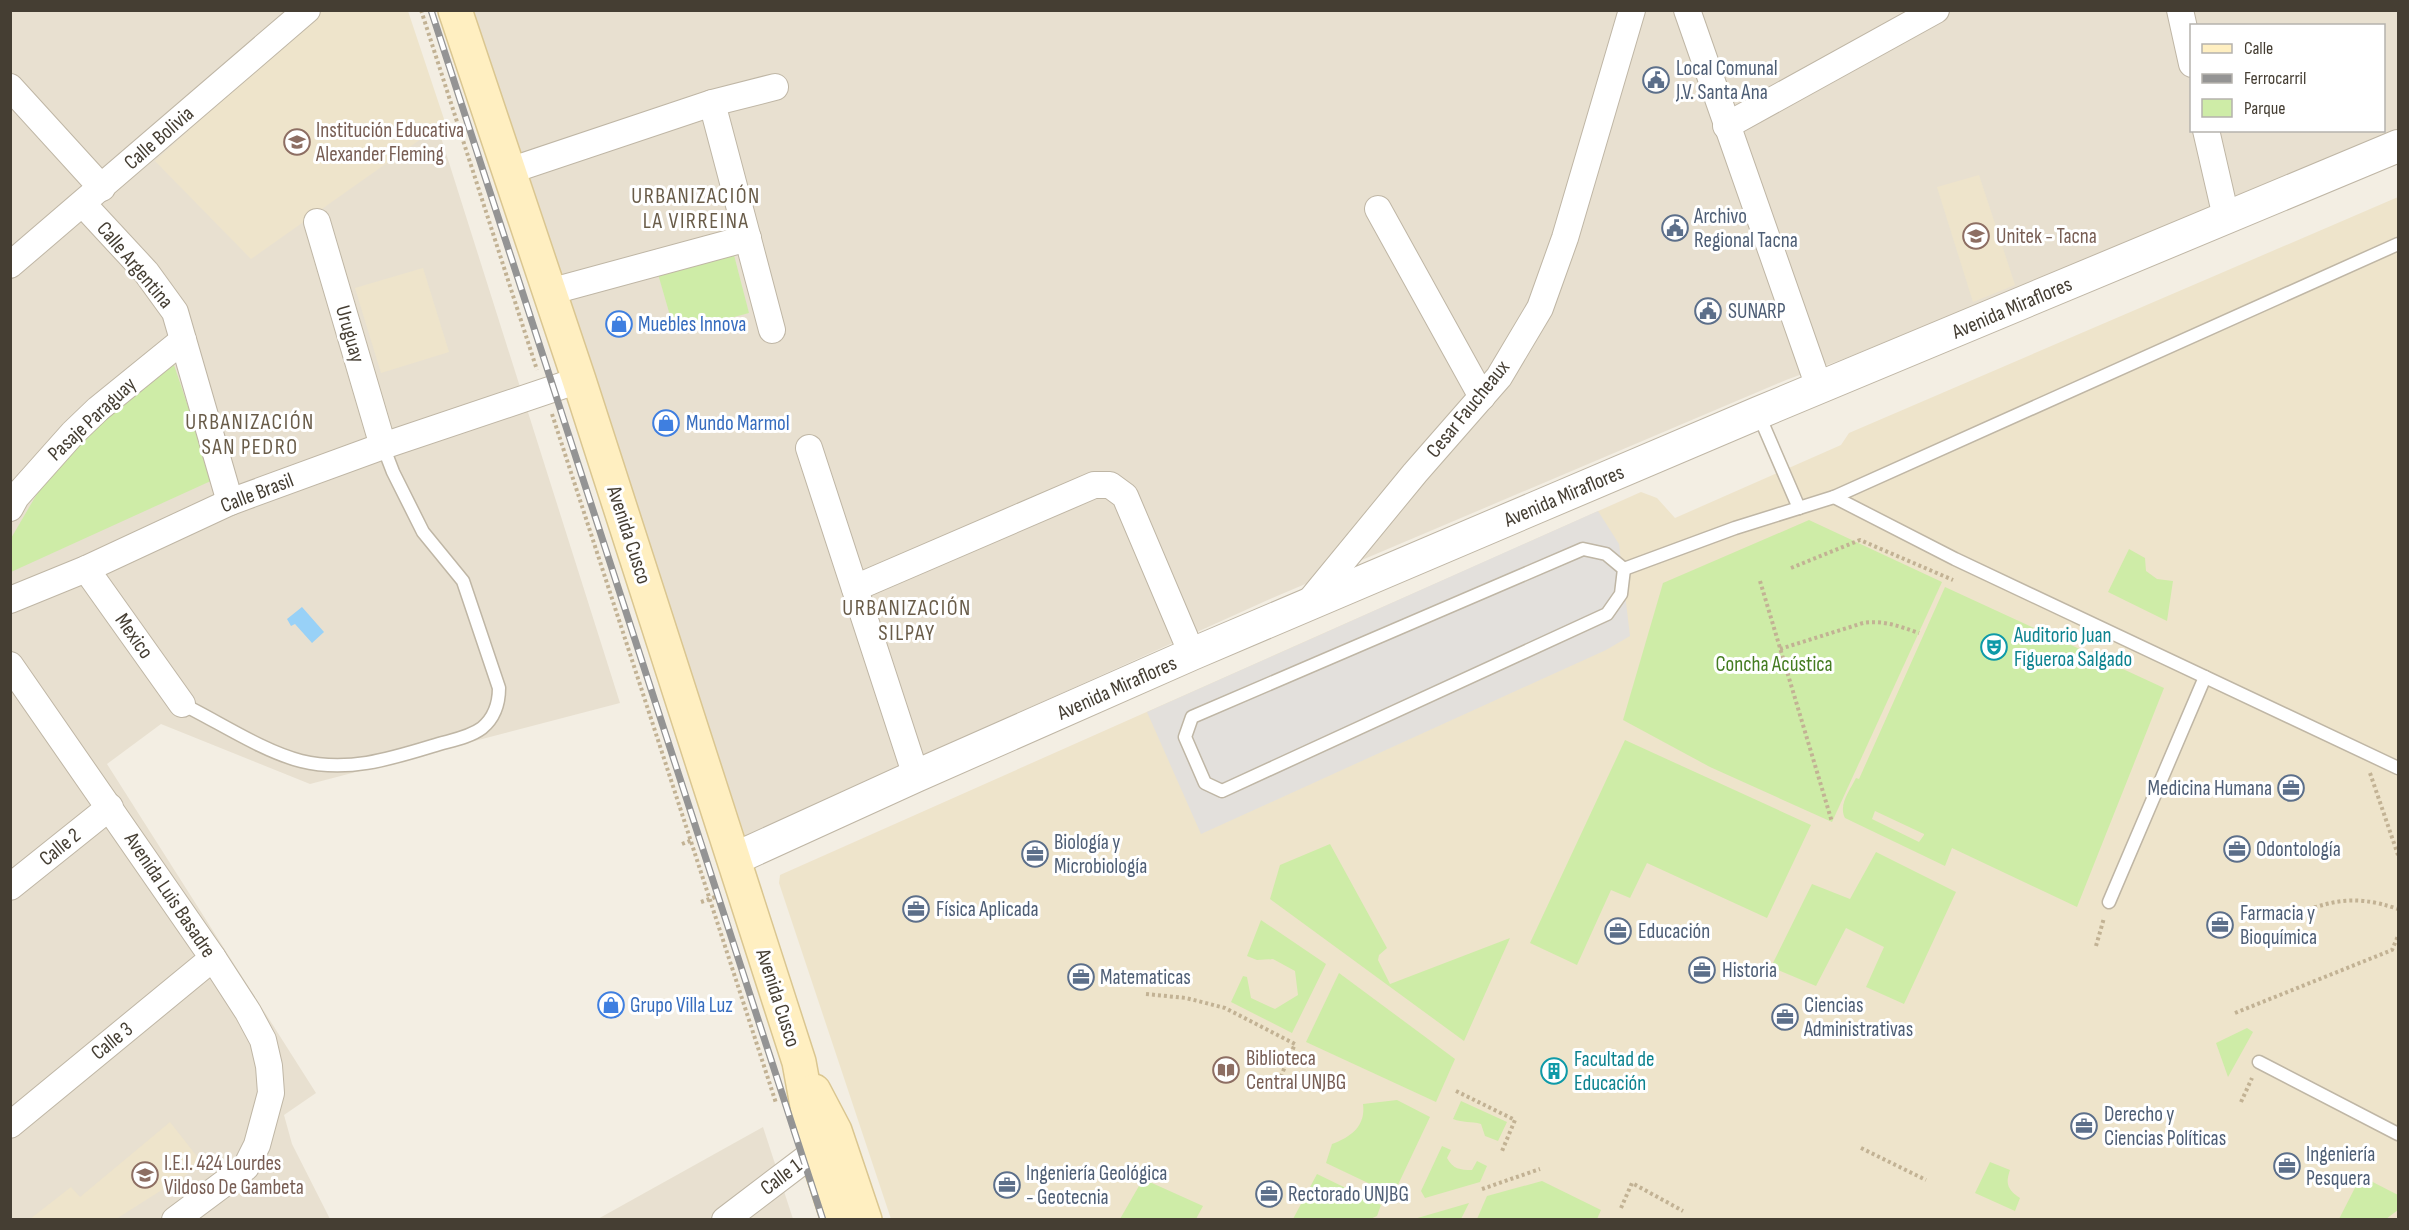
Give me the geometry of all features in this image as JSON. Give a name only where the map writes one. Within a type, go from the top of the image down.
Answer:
[{"type":"main road","name":"Avenida Cusco","points":[[455,10],[579,380],[825,1140],[866,1220]]},
{"type":"main road","name":"Avenida Cusco","points":[[825,1140],[838,1220]]},
{"type":"street","name":"Calle Bolivia","points":[[10,265],[307,10]]},
{"type":"street","name":"Cesar Faucheaux","points":[[1304,607],[1415,473],[1499,377],[1540,308],[1565,238],[1632,10]]},
{"type":"street","points":[[1687,10],[1819,387]]},
{"type":"street","points":[[1726,126],[1936,10]]},
{"type":"street","points":[[2180,10],[2190,55]]},
{"type":"street","name":"Calle Argentina","points":[[10,87],[175,312],[230,502]]},
{"type":"street","points":[[509,171],[712,103],[775,87]]},
{"type":"street","points":[[712,103],[772,330]]},
{"type":"street","points":[[2206,132],[2226,217]]},
{"type":"street","name":"Avenida Miraflores","points":[[734,859],[1192,654],[1819,387],[2398,146]]},
{"type":"street","points":[[1378,209],[1482,397]]},
{"type":"street","name":"Uruguay","points":[[317,222],[383,446]]},
{"type":"street","points":[[549,292],[748,237]]},
{"type":"street","name":"Pasaje Paraguay","points":[[10,508],[16,497],[73,433],[98,409],[183,340]]},
{"type":"street","name":"Calle Brasil","points":[[10,600],[86,569],[230,502],[383,446],[579,380]]},
{"type":"street","points":[[809,448],[916,776]]},
{"type":"street","points":[[855,588],[1094,485],[1110,486],[1125,496],[1192,654]]},
{"type":"street","name":"Mexico","points":[[86,569],[182,704]]},
{"type":"street","name":"Avenida Luis Basadre","points":[[10,665],[213,958],[263,1040],[271,1093],[257,1145],[246,1167],[184,1217]]},
{"type":"street","name":"Calle 2","points":[[10,887],[110,807]]},
{"type":"street","name":"Calle 3","points":[[10,1125],[213,958]]},
{"type":"street","name":"Calle 1","points":[[724,1220],[825,1140]]},
{"type":"lane","points":[[1624,569],[1735,528],[1834,497],[2398,244]]},
{"type":"lane","points":[[1758,413],[1799,508]]},
{"type":"lane","points":[[182,704],[284,756],[326,765],[350,766],[375,763],[473,734],[491,719],[496,708],[499,688],[464,581],[423,532],[393,472],[383,446]]},
{"type":"lane","points":[[1834,497],[1954,559],[2398,768]]},
{"type":"lane","points":[[1584,549],[1606,554],[1624,569],[1621,594],[1607,614],[1222,791],[1205,783],[1185,737],[1191,717],[1584,549]]},
{"type":"lane","points":[[2109,902],[2205,677]]},
{"type":"lane","points":[[2259,1062],[2398,1134]]},
{"type":"path","points":[[421,10],[778,1110]]},
{"type":"path","points":[[1791,568],[1860,540],[1956,582]]},
{"type":"path","points":[[1760,581],[1832,822]]},
{"type":"path","points":[[1780,649],[1875,621],[1891,623],[1919,633]]},
{"type":"path","points":[[2368,770],[2398,855]]},
{"type":"path","points":[[2280,919],[2335,901],[2351,899],[2380,903],[2398,909]]},
{"type":"path","points":[[2096,946],[2109,902]]},
{"type":"path","points":[[2235,1013],[2392,950],[2398,936]]},
{"type":"path","points":[[1146,994],[1186,998],[1225,1008],[1295,1044],[1277,1085]]},
{"type":"path","points":[[2241,1102],[2259,1062]]},
{"type":"path","points":[[1456,1091],[1515,1120],[1502,1151]]},
{"type":"path","points":[[1861,1148],[1926,1180]]},
{"type":"path","points":[[1482,1189],[1540,1169]]},
{"type":"path","points":[[1621,1208],[1632,1183],[1683,1211]]},
{"type":"shaded area","points":[[10,11],[401,11],[620,703],[310,784],[161,724],[107,764],[316,1093],[284,1115],[292,1144],[330,1219],[11,1219]]},
{"type":"shaded area","name":"Institución Educativa Alexander Fleming","points":[[319,11],[408,11],[445,122],[251,259],[155,161]]},
{"type":"shaded area","points":[[472,11],[2398,11],[2398,130],[2260,190],[1846,358],[1786,380],[1270,599],[745,836]]},
{"type":"shaded area","name":"Unitek - Tacna","points":[[1979,175],[2015,285],[1973,302],[1937,187]]},
{"type":"shaded area","points":[[2398,197],[2398,1219],[891,1219],[779,883],[780,875],[1641,492],[1657,498],[1675,518],[1841,445],[1849,433]]},
{"type":"shaded area","points":[[423,268],[449,352],[381,373],[355,288]]},
{"type":"shaded area","points":[[1598,511],[1619,544],[1630,636],[1606,650],[1201,834],[1147,712]]},
{"type":"shaded area","name":"I.E.I. 424 Lourdes Vildoso De Gambeta","points":[[170,1122],[203,1164],[116,1219],[30,1219],[71,1187],[80,1197]]},
{"type":"shaded area","points":[[763,1127],[793,1219],[596,1220]]},
{"type":"green space","points":[[734,255],[749,313],[675,333],[658,274]]},
{"type":"green space","points":[[174,365],[213,480],[11,572],[10,540],[48,475],[78,442],[146,383]]},
{"type":"green space","name":"Concha Acústica","points":[[1809,520],[1942,582],[1832,822],[1710,767],[1623,720],[1663,583]]},
{"type":"green space","points":[[2129,549],[2145,558],[2146,571],[2157,579],[2173,581],[2167,621],[2108,592]]},
{"type":"green space","points":[[1945,587],[2164,688],[2077,907],[1952,848],[1945,866],[1845,818],[1843,808],[1846,798],[1856,778],[1859,779]],"holes":[[[1875,811],[1924,834],[1919,842],[1872,819]]]},
{"type":"green space","points":[[1625,740],[1811,825],[1767,918],[1647,863],[1630,898],[1611,890],[1577,965],[1530,943]]},
{"type":"green space","points":[[1330,844],[1387,948],[1379,955],[1378,960],[1390,984],[1510,938],[1464,1041],[1270,899],[1280,865]]},
{"type":"green space","points":[[1876,852],[1956,892],[1904,1004],[1866,987],[1884,947],[1846,928],[1816,986],[1771,967],[1812,884],[1850,899]]},
{"type":"green space","points":[[1261,920],[1326,964],[1292,1033],[1231,1002],[1243,976],[1247,977],[1251,998],[1275,1009],[1298,995],[1295,971],[1273,959],[1257,960],[1247,956]]},
{"type":"green space","points":[[1339,973],[1455,1059],[1436,1102],[1306,1042]]},
{"type":"green space","points":[[2247,1028],[2253,1032],[2228,1077],[2216,1043]]},
{"type":"green space","points":[[1397,1100],[1430,1117],[1395,1191],[1387,1192],[1326,1163],[1332,1144],[1351,1134],[1360,1124],[1363,1104]]},
{"type":"green space","points":[[1461,1101],[1507,1122],[1498,1141],[1485,1136],[1481,1124],[1453,1119]]},
{"type":"green space","points":[[1442,1146],[1451,1150],[1447,1158],[1457,1168],[1472,1170],[1477,1161],[1487,1166],[1480,1182],[1425,1198],[1421,1191]]},
{"type":"green space","points":[[1990,1162],[2010,1170],[2009,1186],[2020,1198],[2015,1211],[1975,1193]]},
{"type":"green space","points":[[1317,1174],[1381,1205],[1377,1216],[1368,1220],[1293,1219]]},
{"type":"green space","points":[[2361,1176],[2398,1195],[2398,1210],[2386,1219],[2339,1219]]},
{"type":"green space","points":[[1143,1179],[1203,1206],[1196,1219],[1120,1219]]},
{"type":"green space","points":[[1542,1181],[1601,1210],[1597,1219],[1477,1219],[1487,1196]]},
{"type":"green space","points":[[1469,1203],[1461,1219],[1414,1219]]},
{"type":"water","points":[[302,607],[324,632],[312,643],[295,624],[291,626],[287,619]]},
{"type":"railway","points":[[431,10],[823,1220]]},
{"type":"place","name":"Local Comunal J.V. Santa Ana","points":[[1656,80]]},
{"type":"place","name":"Institución Educativa Alexander Fleming","points":[[297,142]]},
{"type":"place","name":"Archivo Regional Tacna","points":[[1675,228]]},
{"type":"place","name":"Unitek - Tacna","points":[[1976,236]]},
{"type":"place","name":"SUNARP","points":[[1708,311]]},
{"type":"place","name":"Muebles Innova","points":[[619,324]]},
{"type":"place","name":"Mundo Marmol","points":[[666,423]]},
{"type":"place","name":"Auditorio Juan Figueroa Salgado","points":[[1994,647]]},
{"type":"place","name":"Medicina Humana","points":[[2291,788]]},
{"type":"place","name":"Odontología","points":[[2237,849]]},
{"type":"place","name":"Biología y Microbiología","points":[[1035,854]]},
{"type":"place","name":"Física Aplicada","points":[[916,909]]},
{"type":"place","name":"Farmacia y Bioquímica","points":[[2220,925]]},
{"type":"place","name":"Educación","points":[[1618,931]]},
{"type":"place","name":"Historia","points":[[1702,970]]},
{"type":"place","name":"Matematicas","points":[[1081,977]]},
{"type":"place","name":"Grupo Villa Luz","points":[[611,1005]]},
{"type":"place","name":"Ciencias Administrativas","points":[[1785,1017]]},
{"type":"place","name":"Biblioteca Central UNJBG","points":[[1226,1070]]},
{"type":"place","name":"Facultad de Educación","points":[[1554,1071]]},
{"type":"place","name":"Derecho y Ciencias Políticas","points":[[2084,1126]]},
{"type":"place","name":"Ingeniería Pesquera","points":[[2287,1166]]},
{"type":"place","name":"I.E.I. 424 Lourdes Vildoso De Gambeta","points":[[145,1175]]},
{"type":"place","name":"Ingeniería Geológica - Geotecnia","points":[[1007,1185]]},
{"type":"place","name":"Rectorado UNJBG","points":[[1269,1194]]},
{"type":"district","name":"URBANIZACIÓN LA VIRREINA","points":[[696,208]]},
{"type":"district","name":"URBANIZACIÓN SAN PEDRO","points":[[250,434]]},
{"type":"district","name":"URBANIZACIÓN SILPAY","points":[[907,620]]}]
